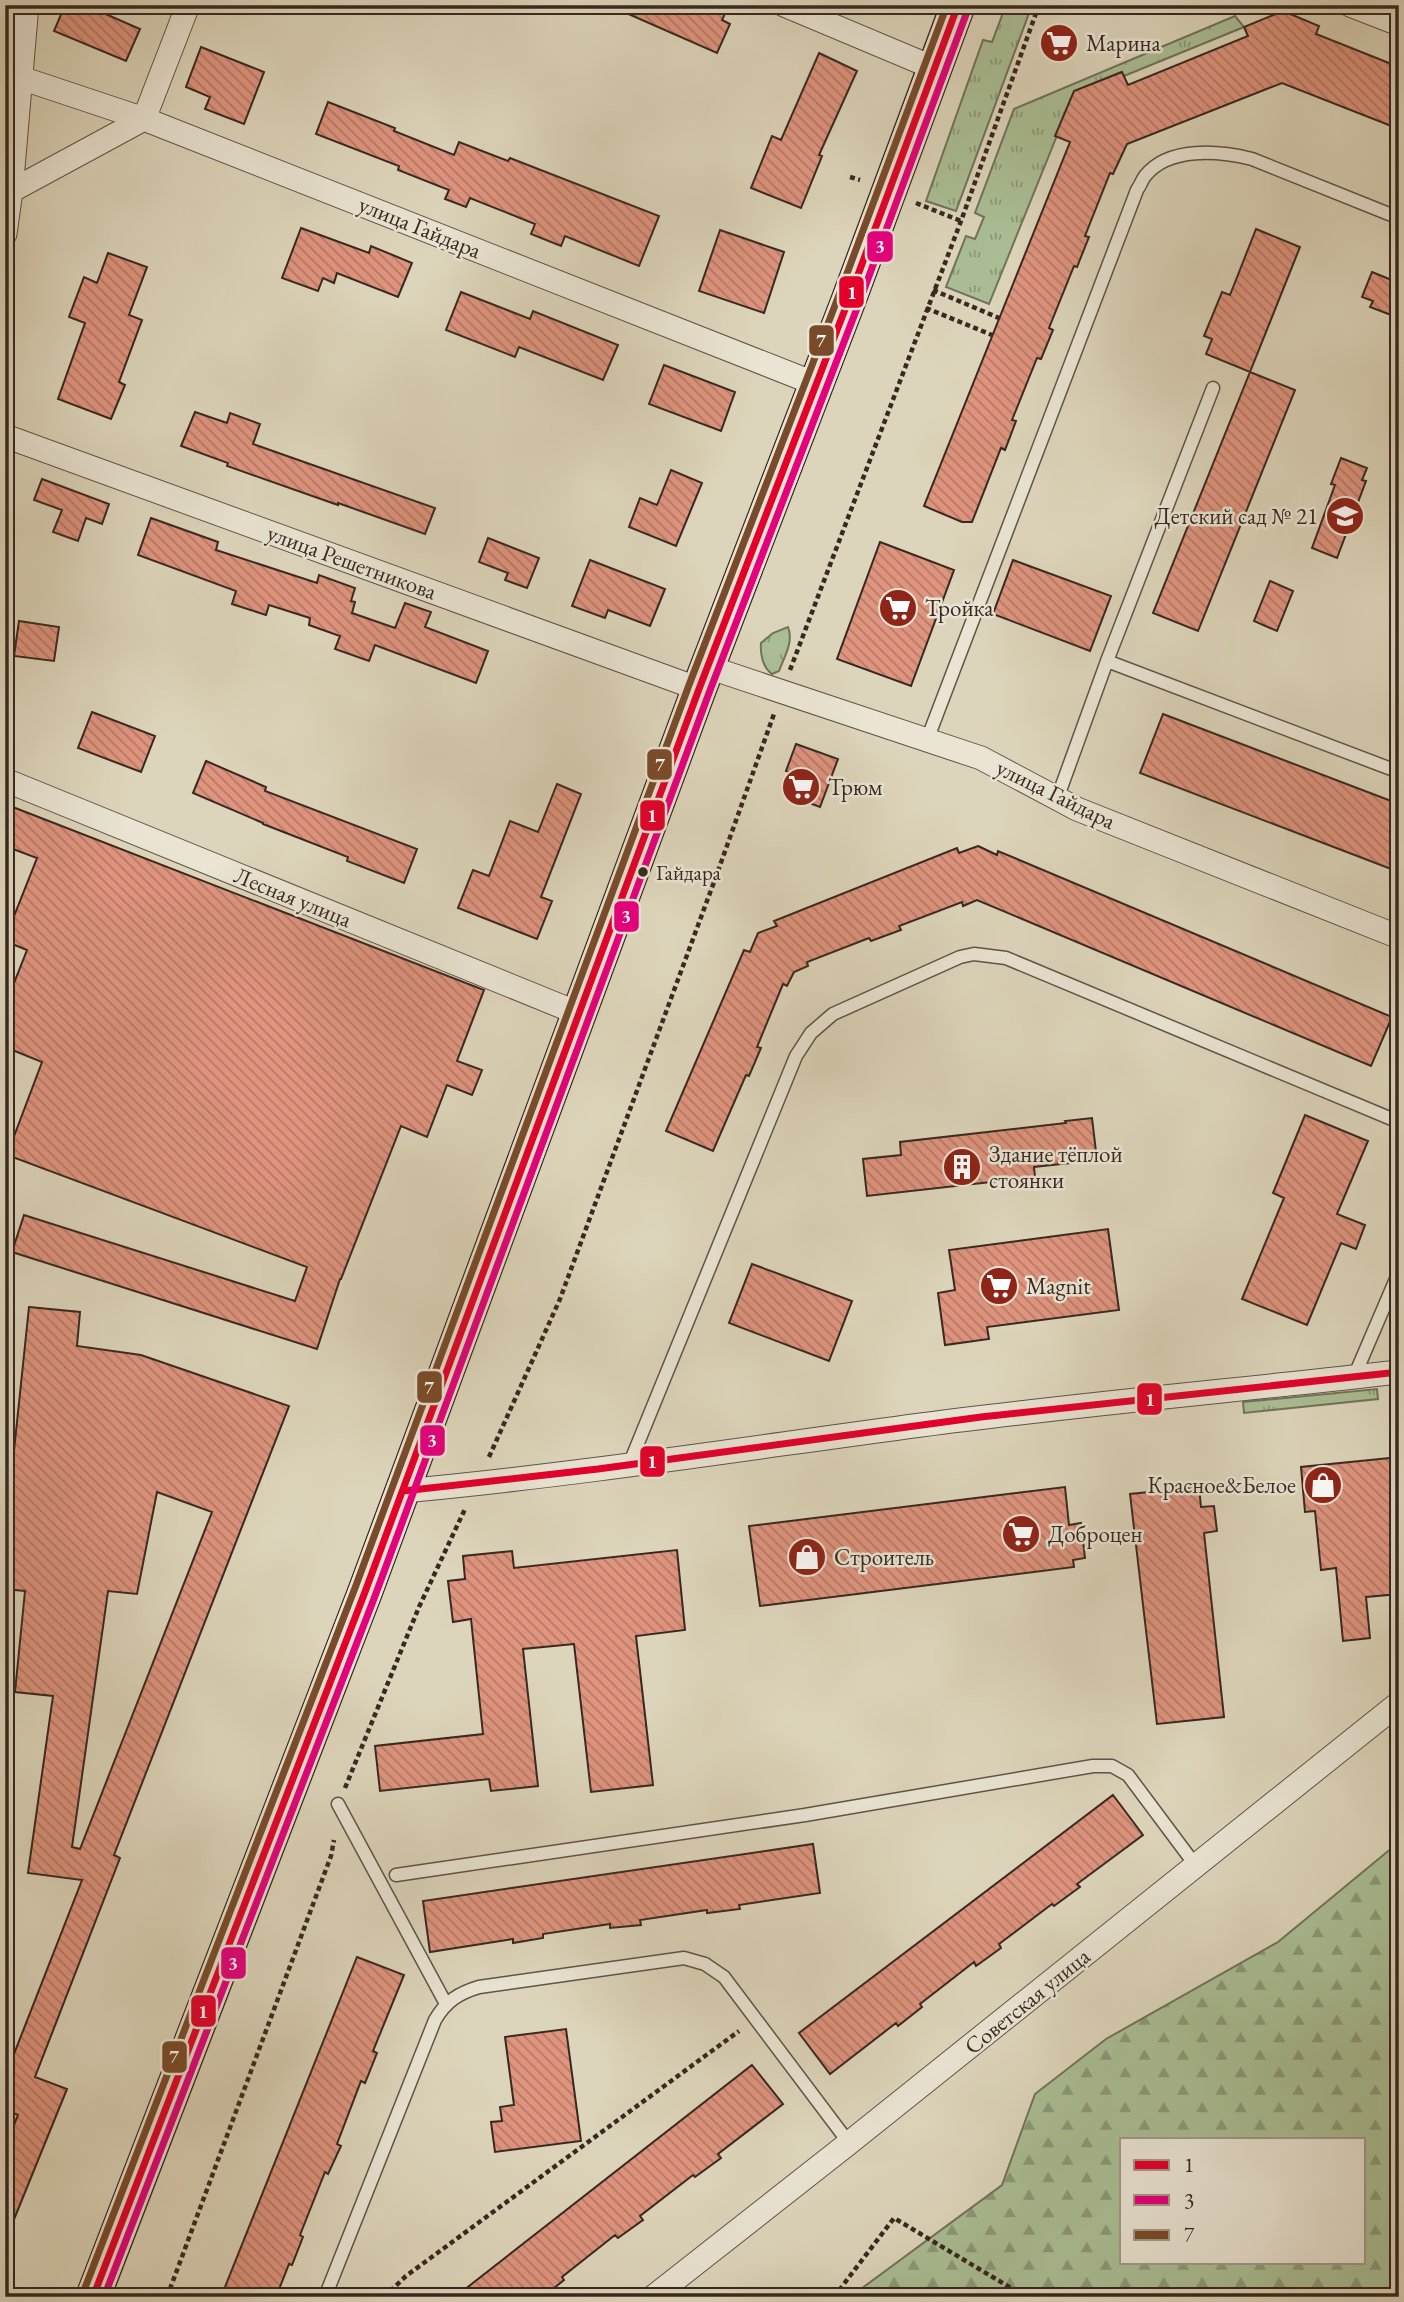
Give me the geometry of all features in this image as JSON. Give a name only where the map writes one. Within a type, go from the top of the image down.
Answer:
[{"type":"street","points":[[5,234],[27,5]]},
{"type":"street","points":[[11,191],[144,119],[188,5]]},
{"type":"street","points":[[785,5],[934,68]]},
{"type":"street","points":[[93,2297],[403,1491],[704,678],[958,5]]},
{"type":"street","points":[[1350,5],[1399,24]]},
{"type":"street","points":[[5,57],[21,78]]},
{"type":"street","name":"улица Гайдара","points":[[21,78],[144,119],[816,384]]},
{"type":"street","name":"улица Решетникова","points":[[5,436],[704,678]]},
{"type":"street","name":"улица Гайдара","points":[[704,678],[782,692],[981,758],[1077,809],[1399,937]]},
{"type":"street","name":"Лесная улица","points":[[5,780],[580,1014]]},
{"type":"street","points":[[403,1491],[629,1465],[925,1424],[1399,1372]]},
{"type":"street","name":"Советская улица","points":[[653,2297],[1399,1703]]},
{"type":"lane","points":[[927,740],[1137,190],[1146,175],[1160,164],[1178,157],[1198,153],[1236,155],[1399,218]]},
{"type":"lane","points":[[1057,799],[1107,661],[1213,388]]},
{"type":"lane","points":[[1107,661],[1399,772]]},
{"type":"lane","points":[[629,1465],[796,1056],[811,1033],[833,1014],[945,963],[975,954],[1006,958],[1399,1122]]},
{"type":"lane","points":[[1354,1377],[1399,1272]]},
{"type":"lane","points":[[396,1875],[805,1815],[1093,1766],[1112,1766],[1128,1775],[1196,1866]]},
{"type":"lane","points":[[338,1804],[446,2004]]},
{"type":"lane","points":[[325,2297],[435,2020],[446,2004],[455,1997],[479,1987],[684,1958],[705,1964],[724,1978],[849,2143]]},
{"type":"path","points":[[167,2297],[331,1856],[338,1804],[419,1607],[560,1299],[710,895],[782,692],[961,221],[1039,5]]},
{"type":"path","points":[[933,290],[999,318]]},
{"type":"path","points":[[926,308],[992,335]]},
{"type":"path","points":[[384,2297],[406,2276],[756,2018]]},
{"type":"path","points":[[834,2297],[894,2218],[1026,2297]]},
{"type":"path","points":[[5,2295],[10,2297]]},
{"type":"green space","points":[[1006,5],[1032,5],[956,211],[926,201],[983,40],[992,42]]},
{"type":"green space","points":[[1235,16],[1244,27],[1124,76],[1121,72],[1075,91],[989,304],[946,287],[966,236],[975,239],[984,217],[975,213],[1014,109]]},
{"type":"green space","points":[[788,627],[788,649],[779,671],[772,674],[763,660],[761,643],[773,633]]},
{"type":"green space","points":[[1377,1389],[1378,1399],[1244,1413],[1243,1402]]},
{"type":"green space","points":[[1399,1842],[1399,2297],[850,2297],[1002,2185],[1035,2094],[1106,2039],[1278,1942]]},
{"type":"building","points":[[65,5],[85,5],[140,29],[126,61],[54,31]]},
{"type":"building","points":[[608,5],[729,5],[722,20],[730,24],[717,53]]},
{"type":"building","points":[[1283,11],[1319,26],[1316,34],[1399,67],[1399,129],[1282,83],[1127,144],[1113,174],[1110,173],[1085,236],[1089,237],[1049,328],[1053,330],[1041,359],[1037,358],[1012,420],[1016,421],[1005,450],[1001,448],[972,522],[962,522],[924,506],[1070,142],[1055,136],[1074,91],[1122,72],[1128,85],[1248,36],[1244,27]]},
{"type":"building","points":[[201,47],[264,72],[244,124],[205,109],[210,97],[186,87]]},
{"type":"building","points":[[819,53],[857,71],[819,155],[822,156],[801,208],[751,188],[772,136],[781,140]]},
{"type":"building","points":[[328,102],[454,155],[459,142],[508,161],[510,158],[659,216],[639,266],[565,236],[561,246],[531,234],[535,224],[470,198],[466,207],[445,199],[449,190],[398,170],[399,166],[316,134]]},
{"type":"building","points":[[301,228],[369,253],[371,246],[412,263],[398,297],[337,273],[334,283],[323,278],[318,291],[282,278]]},
{"type":"building","points":[[1256,229],[1300,247],[1250,372],[1206,354],[1212,339],[1204,336],[1222,292],[1230,295]]},
{"type":"building","points":[[720,230],[784,252],[764,313],[699,291]]},
{"type":"building","points":[[108,253],[147,267],[129,315],[142,320],[119,382],[125,385],[111,419],[58,399],[85,323],[69,317],[84,277],[97,283]]},
{"type":"building","points":[[1372,272],[1399,283],[1399,318],[1370,307],[1373,301],[1362,297]]},
{"type":"building","points":[[461,292],[530,319],[533,311],[618,345],[603,380],[519,347],[515,357],[446,330]]},
{"type":"building","points":[[664,365],[735,392],[721,431],[649,404]]},
{"type":"building","points":[[1250,372],[1295,390],[1198,631],[1153,613]]},
{"type":"building","points":[[195,412],[227,423],[230,413],[260,424],[253,444],[435,508],[425,534],[227,466],[228,463],[181,446]]},
{"type":"building","points":[[1341,458],[1367,468],[1362,480],[1366,481],[1337,558],[1312,548],[1335,485],[1331,484]]},
{"type":"building","points":[[671,470],[702,483],[676,546],[629,527],[640,498],[657,505]]},
{"type":"building","points":[[42,479],[109,504],[102,524],[86,518],[78,541],[53,532],[62,510],[34,500]]},
{"type":"building","points":[[151,518],[218,542],[216,550],[317,583],[319,575],[355,588],[351,601],[355,602],[352,613],[395,628],[405,603],[431,612],[425,627],[488,651],[476,683],[375,645],[369,661],[335,649],[340,636],[309,625],[310,618],[269,605],[266,615],[232,604],[236,591],[138,555]]},
{"type":"building","points":[[488,538],[539,558],[527,588],[505,580],[508,573],[479,562]]},
{"type":"building","name":"Тройка","points":[[880,542],[954,570],[911,686],[837,659]]},
{"type":"building","points":[[590,560],[665,589],[650,626],[608,610],[605,618],[572,606]]},
{"type":"building","points":[[1013,560],[1111,596],[1090,651],[993,614]]},
{"type":"building","points":[[1270,581],[1293,591],[1277,631],[1254,621]]},
{"type":"building","points":[[19,621],[59,627],[54,661],[14,656]]},
{"type":"building","points":[[92,712],[155,736],[141,772],[78,748]]},
{"type":"building","points":[[1163,714],[1399,804],[1399,872],[1140,773]]},
{"type":"building","points":[[796,744],[838,759],[820,807],[784,794],[792,773],[786,771]]},
{"type":"building","points":[[206,761],[266,787],[265,791],[417,849],[404,883],[347,861],[348,857],[193,793]]},
{"type":"building","points":[[557,784],[581,794],[541,897],[552,901],[537,939],[458,908],[473,870],[489,876],[510,821],[538,832]]},
{"type":"building","points":[[5,804],[484,990],[457,1061],[482,1070],[472,1095],[447,1085],[427,1137],[401,1126],[340,1279],[317,1349],[12,1252],[24,1215],[295,1301],[307,1267],[7,1155],[42,1062],[5,1047],[5,1006],[27,950],[5,939],[37,858],[5,846]]},
{"type":"building","points":[[978,846],[997,855],[998,851],[1392,1017],[1371,1066],[977,900],[963,906],[962,902],[899,926],[901,930],[871,941],[869,938],[807,962],[808,966],[794,972],[787,986],[783,984],[757,1047],[761,1048],[749,1076],[746,1075],[713,1151],[666,1131],[744,950],[750,952],[758,933],[777,926],[774,921],[957,848],[959,853]]},
{"type":"building","points":[[1305,1115],[1368,1141],[1337,1214],[1365,1225],[1356,1249],[1341,1243],[1307,1325],[1242,1299],[1284,1198],[1273,1193]]},
{"type":"building","name":"Здание тёплой стоянки","points":[[1092,1118],[1097,1160],[1034,1167],[1035,1177],[867,1196],[863,1159],[901,1155],[900,1142]]},
{"type":"building","points":[[1108,1229],[1119,1310],[987,1327],[989,1339],[945,1345],[938,1293],[955,1290],[949,1250]]},
{"type":"building","points":[[752,1264],[852,1301],[829,1361],[729,1323]]},
{"type":"building","points":[[29,1307],[80,1312],[77,1346],[141,1355],[289,1406],[114,1855],[120,1858],[35,2077],[67,2089],[6,2239],[5,2147],[18,2115],[5,2109],[5,2077],[82,1880],[28,1873],[53,1696],[15,1692],[25,1591],[5,1589],[5,1537]],"holes":[[[157,1492],[212,1512],[80,1849],[72,1847],[108,1591],[137,1594]]]},
{"type":"building","points":[[1399,1457],[1399,1594],[1366,1597],[1370,1638],[1343,1641],[1336,1568],[1321,1570],[1315,1511],[1305,1512],[1301,1467]]},
{"type":"building","points":[[1065,1487],[1069,1525],[1081,1523],[1085,1558],[1073,1560],[1074,1567],[760,1606],[749,1526]]},
{"type":"building","points":[[1199,1487],[1201,1507],[1214,1506],[1217,1531],[1204,1533],[1224,1717],[1157,1724],[1130,1494]]},
{"type":"building","points":[[677,1550],[685,1630],[636,1636],[653,1785],[591,1792],[574,1644],[523,1649],[538,1786],[491,1791],[489,1779],[380,1791],[375,1746],[483,1734],[471,1619],[453,1622],[448,1581],[465,1579],[463,1556],[512,1551],[514,1568]]},
{"type":"building","points":[[1113,1795],[1143,1835],[1077,1884],[1080,1887],[1054,1906],[1052,1904],[999,1944],[1001,1948],[976,1966],[974,1962],[920,2004],[922,2007],[898,2026],[896,2023],[830,2074],[799,2033]]},
{"type":"building","points":[[813,1844],[820,1893],[739,1905],[740,1909],[707,1913],[707,1910],[640,1920],[641,1925],[610,1928],[610,1924],[543,1934],[543,1938],[513,1943],[513,1939],[430,1952],[423,1901]]},
{"type":"building","points":[[357,1957],[404,1975],[373,2051],[377,2053],[365,2083],[361,2081],[337,2144],[341,2146],[328,2174],[325,2172],[300,2235],[303,2237],[276,2297],[221,2297]]},
{"type":"building","points":[[566,2029],[581,2141],[495,2152],[491,2122],[502,2121],[500,2107],[514,2105],[505,2037]]},
{"type":"building","points":[[752,2065],[783,2104],[718,2154],[721,2158],[695,2177],[693,2175],[640,2216],[643,2220],[618,2238],[615,2235],[562,2277],[564,2280],[543,2297],[455,2297]]},
{"type":"transit line","name":"7","points":[[83,2293],[355,1588],[689,685],[947,5]]},
{"type":"transit line","name":"1","points":[[93,2297],[365,1592],[699,689],[849,299],[958,5]]},
{"type":"transit line","name":"3","points":[[104,2297],[375,1596],[709,693],[859,303],[968,9]]},
{"type":"transit line","name":"1","points":[[403,1491],[598,1469],[981,1417],[1399,1372]]},
{"type":"place","name":"Марина","points":[[1059,43]]},
{"type":"place","name":"Детский сад № 21","points":[[1345,516]]},
{"type":"place","name":"Тройка","points":[[898,608]]},
{"type":"place","name":"Трюм","points":[[801,787]]},
{"type":"place","name":"Гайдара","points":[[643,872]]},
{"type":"place","name":"Здание тёплой стоянки","points":[[962,1167]]},
{"type":"place","name":"Magnit","points":[[999,1286]]},
{"type":"place","name":"Красное&Белое","points":[[1323,1485]]},
{"type":"place","name":"Доброцен","points":[[1021,1534]]},
{"type":"place","name":"Строитель","points":[[807,1557]]}]
